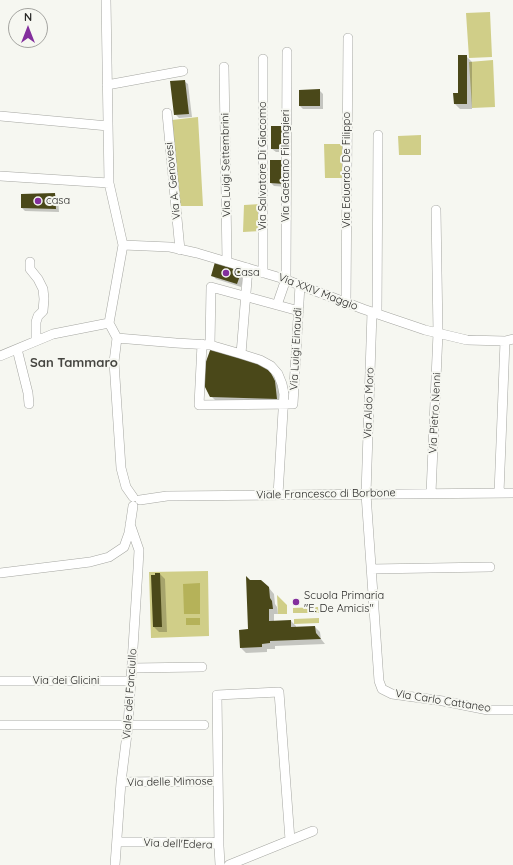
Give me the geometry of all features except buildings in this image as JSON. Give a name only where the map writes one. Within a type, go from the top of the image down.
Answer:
[{"type":"street","points":[[0,573],[90,562],[109,558],[124,547],[129,533],[135,501],[126,487],[121,468],[114,362],[116,338],[109,323],[123,245],[109,183],[106,0]]},
{"type":"street","name":"Via Eduardo De Filippo","points":[[346,303],[348,38]]},
{"type":"street","name":"Via Gaetano Filangieri","points":[[277,305],[286,279],[287,52]]},
{"type":"street","name":"Via Salvatore Di Giacomo","points":[[262,59],[263,272]]},
{"type":"street","name":"Via Luigi Settembrini","points":[[224,67],[228,262]]},
{"type":"street","points":[[107,85],[184,71]]},
{"type":"street","name":"Via A. Genovesi","points":[[167,113],[180,250]]},
{"type":"street","points":[[0,116],[108,126]]},
{"type":"street","name":"Via Aldo Moro","points":[[378,135],[375,313],[366,494],[379,681]]},
{"type":"street","points":[[0,176],[109,183]]},
{"type":"street","name":"Via Pietro Nenni","points":[[431,493],[438,333],[436,210]]},
{"type":"street","name":"Via XXIV Maggio","points":[[123,245],[170,248],[197,253],[286,279],[346,303],[425,330],[467,340],[509,340]]},
{"type":"street","points":[[30,262],[30,269],[38,279],[43,289],[44,299],[43,311],[38,316],[36,322],[36,341]]},
{"type":"street","points":[[241,354],[248,268]]},
{"type":"street","name":"Via Luigi Einaudi","points":[[283,404],[293,404],[300,285]]},
{"type":"street","points":[[283,404],[200,404],[211,286],[298,311]]},
{"type":"street","points":[[0,356],[53,334],[109,323]]},
{"type":"street","points":[[116,338],[206,345],[260,360],[271,366],[278,374],[284,394],[278,495]]},
{"type":"street","points":[[499,493],[509,340]]},
{"type":"street","points":[[17,349],[28,393],[29,404]]},
{"type":"street","name":"Viale Francesco di Borbone","points":[[135,501],[167,496],[513,493]]},
{"type":"street","name":"Viale del Fanciullo","points":[[115,865],[121,782],[128,726],[139,550],[130,524]]},
{"type":"street","points":[[371,569],[490,567]]},
{"type":"street","points":[[132,668],[202,667]]},
{"type":"street","name":"Via dei Glicini","points":[[0,681],[131,681]]},
{"type":"street","name":"Via Carlo Cattaneo","points":[[379,681],[382,689],[392,694],[443,701],[488,710],[513,710]]},
{"type":"street","points":[[219,846],[217,695],[279,692],[290,840]]},
{"type":"street","points":[[0,725],[204,725]]},
{"type":"street","name":"Via delle Mimose","points":[[121,782],[218,781]]},
{"type":"street","points":[[228,865],[313,831]]},
{"type":"street","name":"Via dell'Edera","points":[[117,842],[212,842],[219,846],[220,865]]},
{"type":"shaded area","points":[[490,12],[492,57],[469,58],[466,13]]},
{"type":"shaded area","points":[[493,60],[495,107],[472,108],[469,62]]},
{"type":"shaded area","points":[[198,117],[203,206],[180,206],[172,120]]},
{"type":"shaded area","points":[[421,135],[421,155],[399,155],[398,136]]},
{"type":"shaded area","points":[[324,144],[343,144],[343,178],[325,178]]},
{"type":"shaded area","points":[[261,204],[261,231],[243,232],[244,205]]},
{"type":"shaded area","points":[[208,571],[209,636],[151,638],[149,572]]},
{"type":"shaded area","points":[[200,583],[200,614],[184,614],[183,584]]},
{"type":"shaded area","points":[[277,595],[287,605],[287,614],[278,614]]},
{"type":"shaded area","points":[[318,607],[319,613],[293,613],[293,608]]},
{"type":"shaded area","points":[[186,618],[200,618],[200,625],[186,625]]},
{"type":"shaded area","points":[[319,618],[319,623],[294,624],[294,619]]},
{"type":"place","name":"casa","points":[[38,201]]},
{"type":"place","name":"Casa","points":[[226,273]]},
{"type":"place","name":"Scuola Primaria \"E. De Amicis\"","points":[[296,602]]},
{"type":"district","name":"San Tammaro","points":[[74,363]]}]
